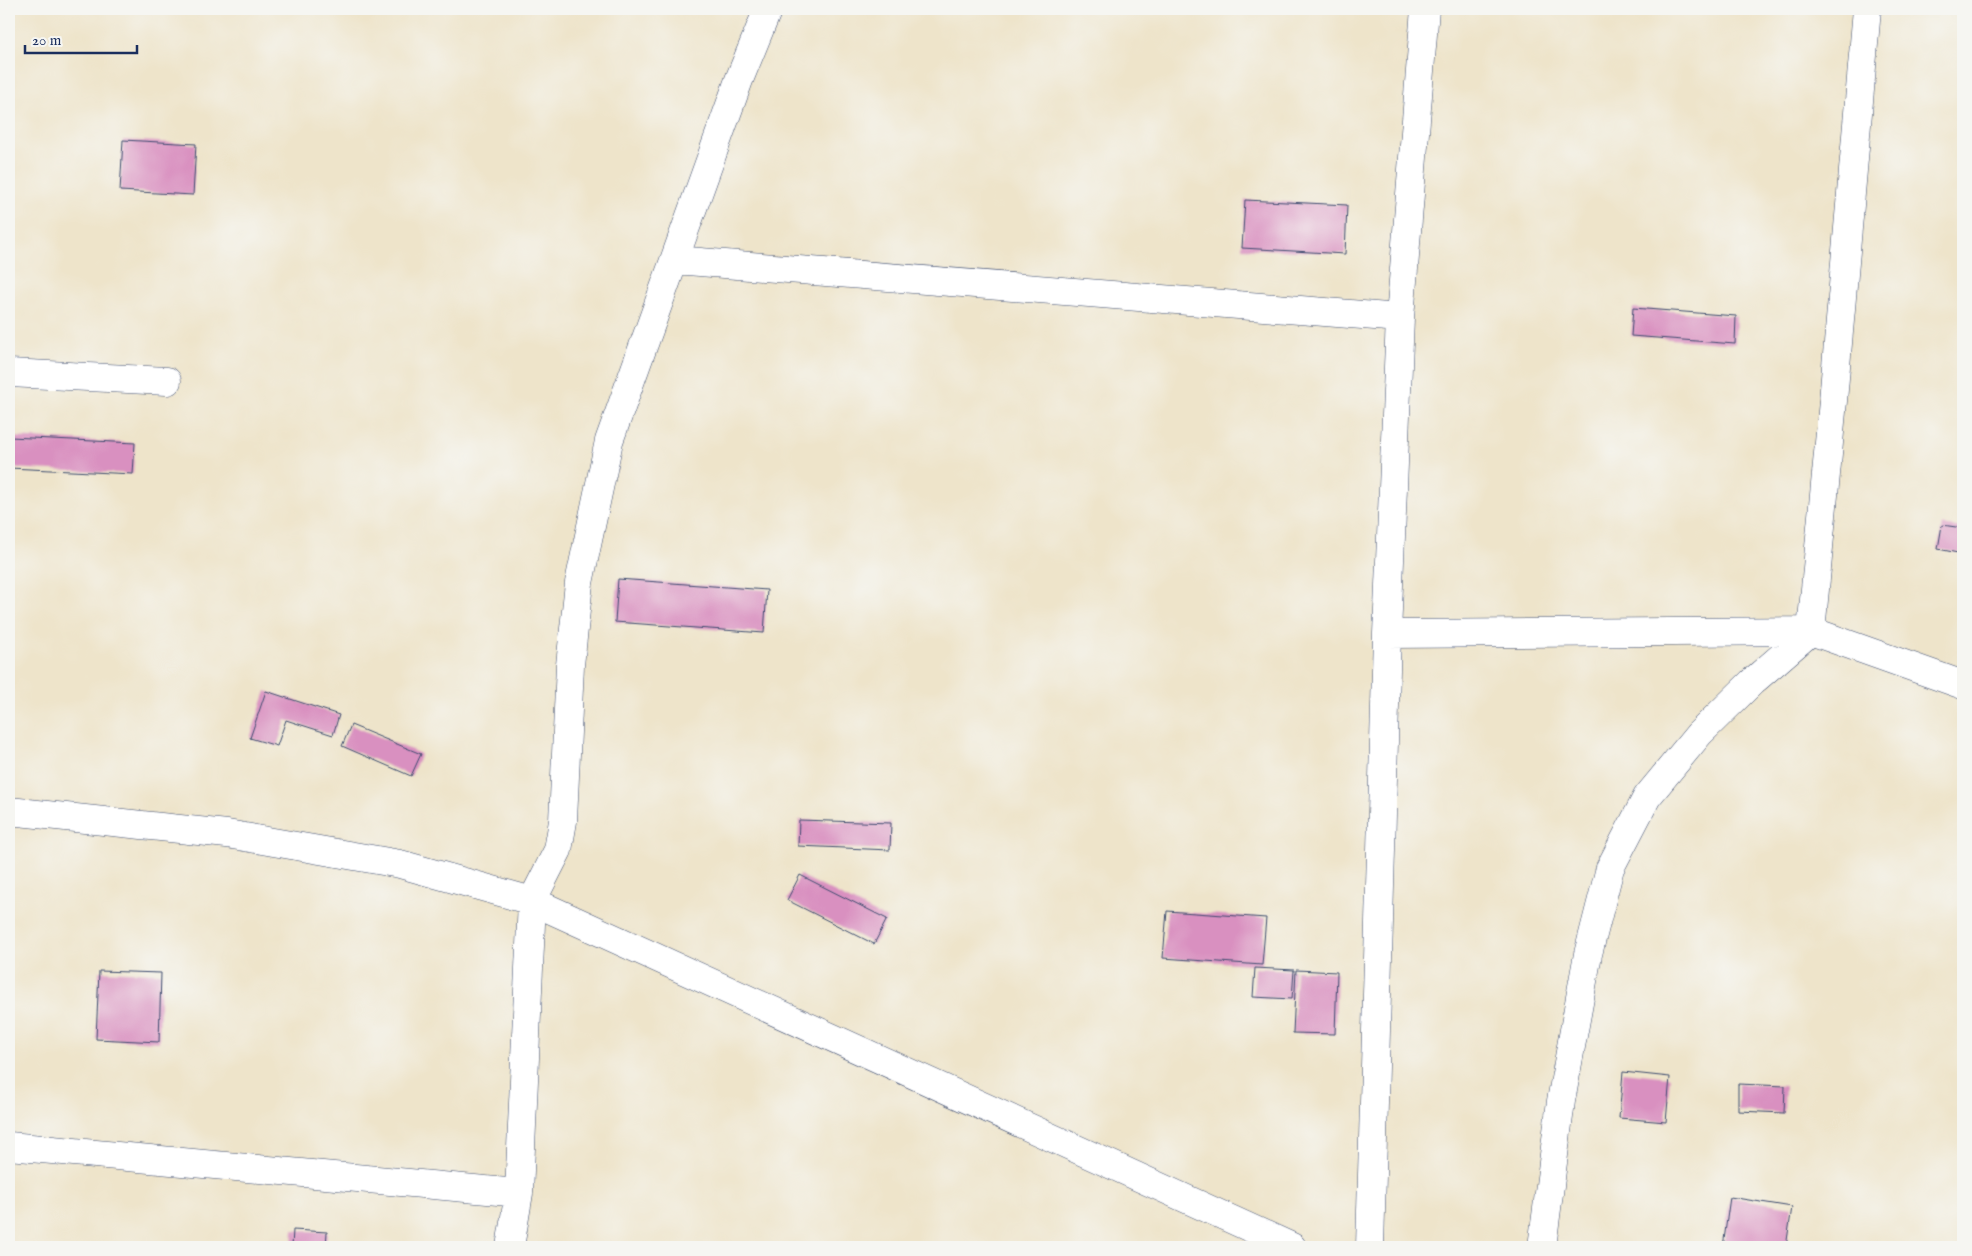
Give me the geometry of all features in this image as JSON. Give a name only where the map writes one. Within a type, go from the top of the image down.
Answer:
[{"type":"street","points":[[510,1247],[519,1193],[532,901],[558,850],[563,821],[570,665],[579,583],[609,441],[676,260],[739,80],[768,9]]},
{"type":"street","points":[[1370,1247],[1387,634],[1400,318],[1425,9]]},
{"type":"street","points":[[1542,1247],[1561,1101],[1588,954],[1610,868],[1647,797],[1699,734],[1752,682],[1811,630],[1867,9]]},
{"type":"street","points":[[676,260],[1400,318]]},
{"type":"street","points":[[9,373],[167,381]]},
{"type":"street","points":[[1387,634],[1811,630],[1963,685]]},
{"type":"street","points":[[9,811],[226,834],[400,864],[532,901],[1292,1247]]},
{"type":"street","points":[[9,1146],[519,1193]]},
{"type":"building","points":[[123,140],[196,144],[193,195],[120,191]]},
{"type":"building","points":[[1245,200],[1347,205],[1345,254],[1242,248]]},
{"type":"building","points":[[1633,308],[1736,316],[1735,344],[1631,336]]},
{"type":"building","points":[[10,437],[135,443],[133,474],[9,468]]},
{"type":"building","points":[[1942,525],[1963,528],[1963,554],[1938,549]]},
{"type":"building","points":[[618,579],[767,590],[764,633],[615,622]]},
{"type":"building","points":[[266,691],[339,715],[333,735],[286,720],[277,746],[250,738]]},
{"type":"building","points":[[351,725],[421,754],[411,776],[342,746]]},
{"type":"building","points":[[799,820],[891,823],[890,850],[798,846]]},
{"type":"building","points":[[800,875],[887,919],[874,944],[787,900]]},
{"type":"building","points":[[1167,911],[1266,918],[1262,965],[1163,958]]},
{"type":"building","points":[[1255,968],[1294,970],[1292,999],[1253,997]]},
{"type":"building","points":[[1296,970],[1337,972],[1335,1034],[1293,1033]]},
{"type":"building","points":[[99,971],[161,973],[159,1042],[96,1039]]},
{"type":"building","points":[[1623,1072],[1670,1077],[1666,1122],[1619,1118]]},
{"type":"building","points":[[1738,1084],[1785,1086],[1784,1113],[1738,1111]]},
{"type":"building","points":[[1730,1197],[1792,1207],[1786,1247],[1723,1247]]},
{"type":"building","points":[[293,1230],[327,1232],[326,1247],[292,1247]]}]
